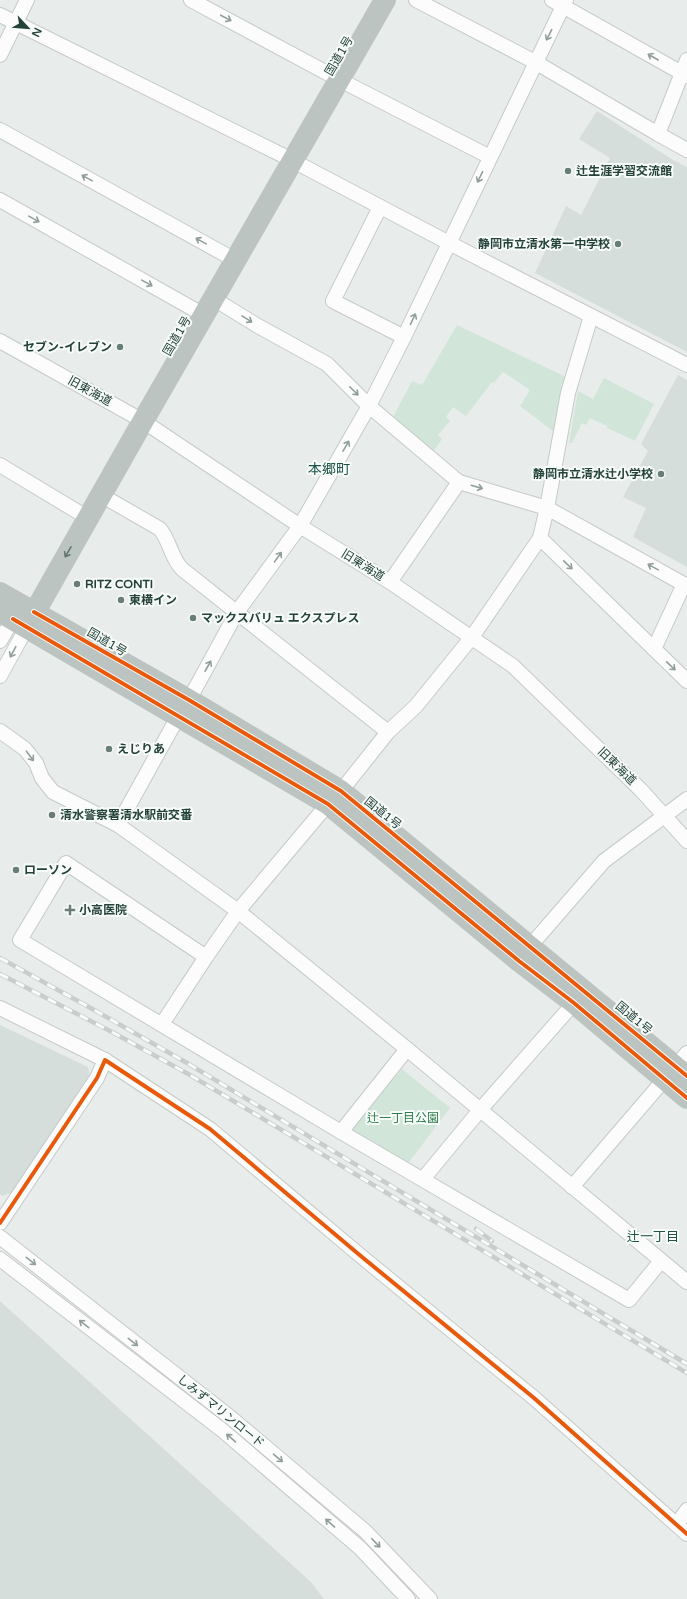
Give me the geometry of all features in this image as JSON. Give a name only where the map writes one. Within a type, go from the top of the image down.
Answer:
[{"type":"highway","name":"国道1号","points":[[335,77],[371,0]]},
{"type":"highway","name":"国道1号","points":[[385,0],[335,77],[82,514],[19,615],[184,708],[334,797],[525,953],[679,1069],[687,1098]]},
{"type":"highway","name":"国道1号","points":[[82,514],[101,495],[137,418]]},
{"type":"highway","points":[[0,593],[19,615]]},
{"type":"highway","name":"国道1号","points":[[525,953],[574,1003],[679,1069]]},
{"type":"street","points":[[0,55],[27,0]]},
{"type":"street","points":[[191,0],[335,77],[490,157]]},
{"type":"street","points":[[416,0],[535,62],[687,150]]},
{"type":"street","points":[[118,825],[237,612],[300,526],[369,406],[404,337],[490,157],[535,62],[561,2],[684,75]]},
{"type":"street","points":[[0,15],[288,158],[449,243],[687,365]]},
{"type":"street","points":[[658,134],[684,75],[687,60]]},
{"type":"street","points":[[0,130],[231,258]]},
{"type":"street","points":[[0,200],[203,307],[258,326],[327,364],[369,406],[459,482],[548,508],[685,585],[654,649]]},
{"type":"street","points":[[380,207],[333,301],[404,337]]},
{"type":"street","points":[[162,1024],[238,911],[388,732],[416,706],[472,637],[540,538],[548,508],[568,393],[591,316]]},
{"type":"street","name":"旧東海道","points":[[0,341],[137,418],[300,526],[390,582],[513,666],[641,790],[687,841]]},
{"type":"street","points":[[0,465],[82,514]]},
{"type":"street","points":[[390,582],[459,482]]},
{"type":"street","points":[[101,495],[160,529],[165,535],[176,563],[388,732]]},
{"type":"street","points":[[540,538],[687,681]]},
{"type":"street","points":[[0,641],[19,615]]},
{"type":"street","points":[[0,676],[19,615]]},
{"type":"street","points":[[0,731],[24,749],[36,763],[42,778],[53,792],[118,825],[238,911],[407,1049],[687,1282]]},
{"type":"street","points":[[525,953],[604,861],[687,799]]},
{"type":"street","points":[[206,957],[66,863],[20,940],[341,1132],[629,1300],[661,1261]]},
{"type":"street","points":[[423,1179],[480,1110],[574,1003]]},
{"type":"street","points":[[0,1008],[104,1060],[210,1129],[368,1262],[534,1398],[687,1534]]},
{"type":"street","points":[[341,1132],[407,1049]]},
{"type":"street","points":[[0,1224],[97,1078],[104,1060]]},
{"type":"street","points":[[572,1187],[679,1069]]},
{"type":"street","name":"しみずマリンロード","points":[[0,1237],[248,1432],[365,1531],[430,1599]]},
{"type":"street","name":"しみずマリンロード","points":[[0,1259],[222,1430],[360,1548],[408,1599]]},
{"type":"street","points":[[676,1524],[687,1510]]},
{"type":"shaded area","name":"静岡市立清水第一中学校","points":[[597,111],[673,160],[687,167],[687,352],[535,273],[566,206],[581,215],[610,158],[579,139]]},
{"type":"shaded area","name":"静岡市立清水辻小学校","points":[[678,375],[687,380],[687,567],[633,537],[646,508],[623,497],[648,451],[641,444]]},
{"type":"shaded area","points":[[0,1025],[88,1067],[90,1077],[13,1192],[2,1196],[0,1194]]},
{"type":"shaded area","points":[[0,1301],[311,1582],[324,1599],[0,1599]]},
{"type":"green space","points":[[457,325],[566,377],[554,432],[520,406],[530,390],[503,372],[494,383],[492,382],[466,416],[453,407],[446,417],[450,421],[438,435],[442,439],[433,452],[393,417],[412,381],[422,385]]},
{"type":"green space","points":[[604,378],[654,404],[635,441],[590,418],[586,425],[582,423],[572,443],[569,443],[578,391],[593,399]]},
{"type":"green space","name":"辻一丁目公園","points":[[402,1069],[450,1108],[406,1166],[353,1135],[353,1127]]},
{"type":"railway","points":[[0,958],[187,1063],[687,1364]]},
{"type":"railway","points":[[0,974],[112,1032],[190,1075],[687,1373]]},
{"type":"railway","points":[[476,1229],[492,1241]]},
{"type":"cycle path","points":[[34,612],[189,700],[341,791],[687,1076]]},
{"type":"cycle path","points":[[13,619],[328,804],[519,961],[574,1003],[687,1098]]},
{"type":"cycle path","points":[[0,1223],[97,1078],[105,1060],[210,1129],[362,1257],[534,1398],[687,1534]]},
{"type":"place","name":"辻生涯学習交流館","points":[[568,171]]},
{"type":"place","name":"静岡市立清水第一中学校","points":[[618,244]]},
{"type":"place","name":"セブン-イレブン","points":[[120,347]]},
{"type":"place","name":"静岡市立清水辻小学校","points":[[661,474]]},
{"type":"place","name":"RITZ CONTI","points":[[77,584]]},
{"type":"place","name":"東横イン","points":[[121,600]]},
{"type":"place","name":"マックスバリュ エクスプレス","points":[[193,618]]},
{"type":"place","name":"えじりあ","points":[[109,749]]},
{"type":"place","name":"清水警察署清水駅前交番","points":[[52,815]]},
{"type":"place","name":"ローソン","points":[[16,870]]},
{"type":"place","name":"小高医院","points":[[70,910]]},
{"type":"district","name":"本郷町","points":[[329,469]]},
{"type":"district","name":"辻一丁目","points":[[653,1237]]}]
